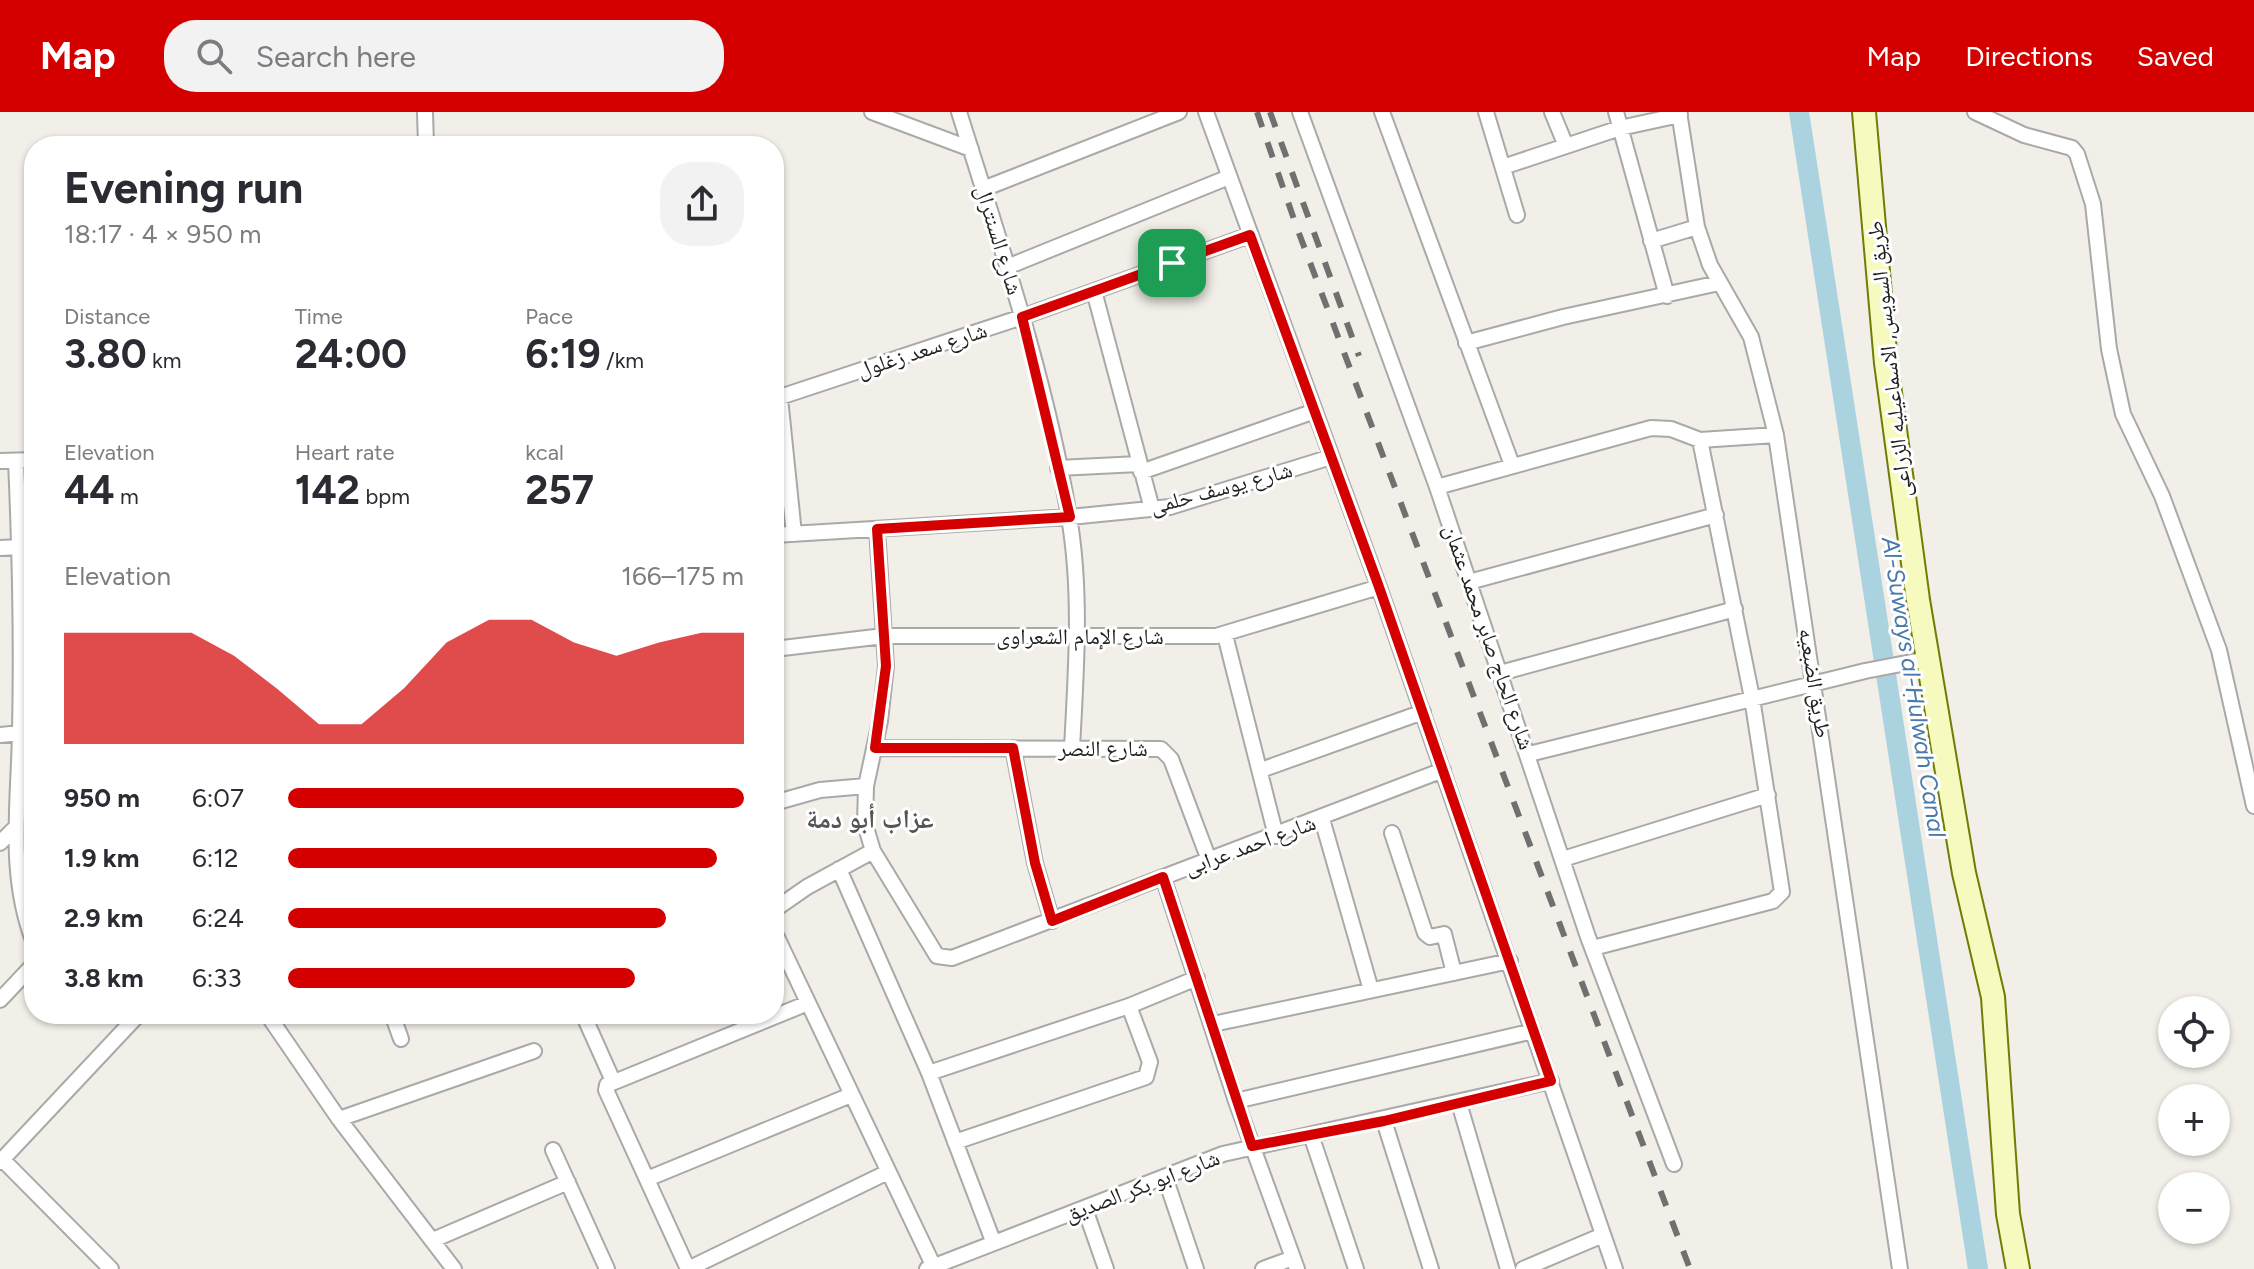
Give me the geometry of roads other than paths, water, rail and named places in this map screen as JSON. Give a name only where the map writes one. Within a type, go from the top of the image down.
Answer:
[{"type":"main road","name":"طريق السويس, الاسماعيليه الزراعى","points":[[1864,112],[1886,363],[1927,659],[1964,873],[1993,997],[2008,1214],[2018,1269]]},
{"type":"street","points":[[425,112],[426,136]]},
{"type":"street","points":[[872,112],[900,117],[971,149]]},
{"type":"street","name":"شارع السنترال","points":[[959,112],[1022,317],[1070,517],[1077,636],[1072,748]]},
{"type":"street","points":[[983,189],[1179,112]]},
{"type":"street","points":[[1206,112],[1379,587],[1615,1269]]},
{"type":"street","name":"شارع الحاج صابر محمد عثمان","points":[[1300,112],[1437,487],[1593,948],[1674,1164]]},
{"type":"street","points":[[1382,112],[1512,465]]},
{"type":"street","points":[[1486,112],[1517,215]]},
{"type":"street","points":[[1552,112],[1566,146]]},
{"type":"street","points":[[1616,112],[1667,296]]},
{"type":"street","points":[[1975,112],[2024,135],[2072,148],[2077,154],[2093,204],[2109,349],[2123,414],[2162,496],[2219,650],[2254,806]]},
{"type":"street","points":[[1503,167],[1620,128],[1679,114]]},
{"type":"street","name":"طريق الضبعيه","points":[[1679,114],[1697,227],[1719,283],[1751,337],[1776,435],[1816,683],[1900,1269]]},
{"type":"street","points":[[1007,267],[1229,177]]},
{"type":"street","points":[[1651,241],[1697,227]]},
{"type":"street","name":"شارع سعد زغلول","points":[[784,396],[1022,317],[1250,235]]},
{"type":"street","points":[[1466,343],[1563,317],[1719,283]]},
{"type":"street","points":[[1094,291],[1152,509]]},
{"type":"street","points":[[1058,468],[1140,468],[1315,411]]},
{"type":"street","points":[[1437,487],[1651,428],[1671,429],[1700,440],[1776,435]]},
{"type":"street","points":[[1593,948],[1778,899],[1782,887],[1752,698],[1700,440]]},
{"type":"street","points":[[784,454],[794,534]]},
{"type":"street","name":"شارع يوسف حلمى","points":[[784,534],[1070,517],[1170,507],[1331,457]]},
{"type":"street","points":[[0,461],[24,461]]},
{"type":"street","points":[[16,461],[20,547],[24,563]]},
{"type":"street","points":[[1469,582],[1716,515]]},
{"type":"street","name":"شارع احمد عرابى","points":[[877,529],[884,636],[884,694],[863,810],[873,851],[937,956],[952,958],[1322,819],[1443,770]]},
{"type":"street","points":[[0,548],[20,547]]},
{"type":"street","name":"شارع الإمام الشعراوى","points":[[784,648],[884,636],[1225,635],[1379,587]]},
{"type":"street","points":[[1500,673],[1735,609]]},
{"type":"street","points":[[1225,635],[1276,836]]},
{"type":"street","points":[[1529,754],[1865,671],[1927,659]]},
{"type":"street","points":[[1261,770],[1423,712]]},
{"type":"street","points":[[0,735],[24,727]]},
{"type":"street","points":[[24,738],[16,827],[18,881],[24,904]]},
{"type":"street","name":"شارع النصر","points":[[875,748],[1155,748],[1167,753],[1209,860]]},
{"type":"street","points":[[1013,748],[1035,863],[1052,921]]},
{"type":"street","points":[[784,800],[820,790],[866,786]]},
{"type":"street","points":[[1563,859],[1768,795]]},
{"type":"street","points":[[1322,819],[1371,990]]},
{"type":"street","points":[[0,843],[16,827]]},
{"type":"street","points":[[1392,833],[1425,933],[1430,937],[1444,934],[1454,973]]},
{"type":"street","points":[[784,904],[873,851]]},
{"type":"street","points":[[839,869],[929,1073],[993,1241]]},
{"type":"street","points":[[1163,877],[1236,1101],[1295,1263],[1263,1269]]},
{"type":"street","points":[[784,954],[932,1268]]},
{"type":"street","points":[[1213,1024],[1510,961]]},
{"type":"street","points":[[0,1000],[24,975]]},
{"type":"street","points":[[929,1073],[1129,1006],[1197,978]]},
{"type":"street","points":[[784,1013],[808,1003]]},
{"type":"street","points":[[955,1142],[1146,1077],[1150,1073],[1150,1062],[1129,1006]]},
{"type":"street","points":[[111,1269],[3,1154],[129,1024]]},
{"type":"street","points":[[274,1024],[339,1119],[454,1269]]},
{"type":"street","points":[[396,1024],[401,1039]]},
{"type":"street","points":[[587,1024],[613,1081]]},
{"type":"street","points":[[756,1024],[613,1081],[606,1090],[688,1269],[888,1172]]},
{"type":"street","points":[[1236,1101],[1533,1031]]},
{"type":"street","points":[[339,1119],[534,1051]]},
{"type":"street","name":"شارع ابو بكر الصديق","points":[[932,1268],[993,1241],[1252,1146],[1384,1121],[1551,1081]]},
{"type":"street","points":[[647,1179],[851,1095]]},
{"type":"street","points":[[1459,1103],[1508,1269]]},
{"type":"street","points":[[1384,1121],[1431,1269]]},
{"type":"street","points":[[1311,1135],[1356,1269]]},
{"type":"street","points":[[553,1150],[607,1269]]},
{"type":"street","points":[[1165,1177],[1196,1269]]},
{"type":"street","points":[[433,1240],[568,1182]]},
{"type":"street","points":[[1085,1209],[1106,1269]]},
{"type":"street","points":[[1523,1269],[1603,1235]]},
{"type":"waterway","name":"Al-Suways al-Ḥulwah Canal","points":[[1799,112],[1978,1269]]},
{"type":"railway","points":[[1257,112],[1297,228],[1690,1269]]},
{"type":"railway","points":[[1270,112],[1359,356]]},
{"type":"district","name":"عزاب أبو دمة","points":[[870,819]]}]
